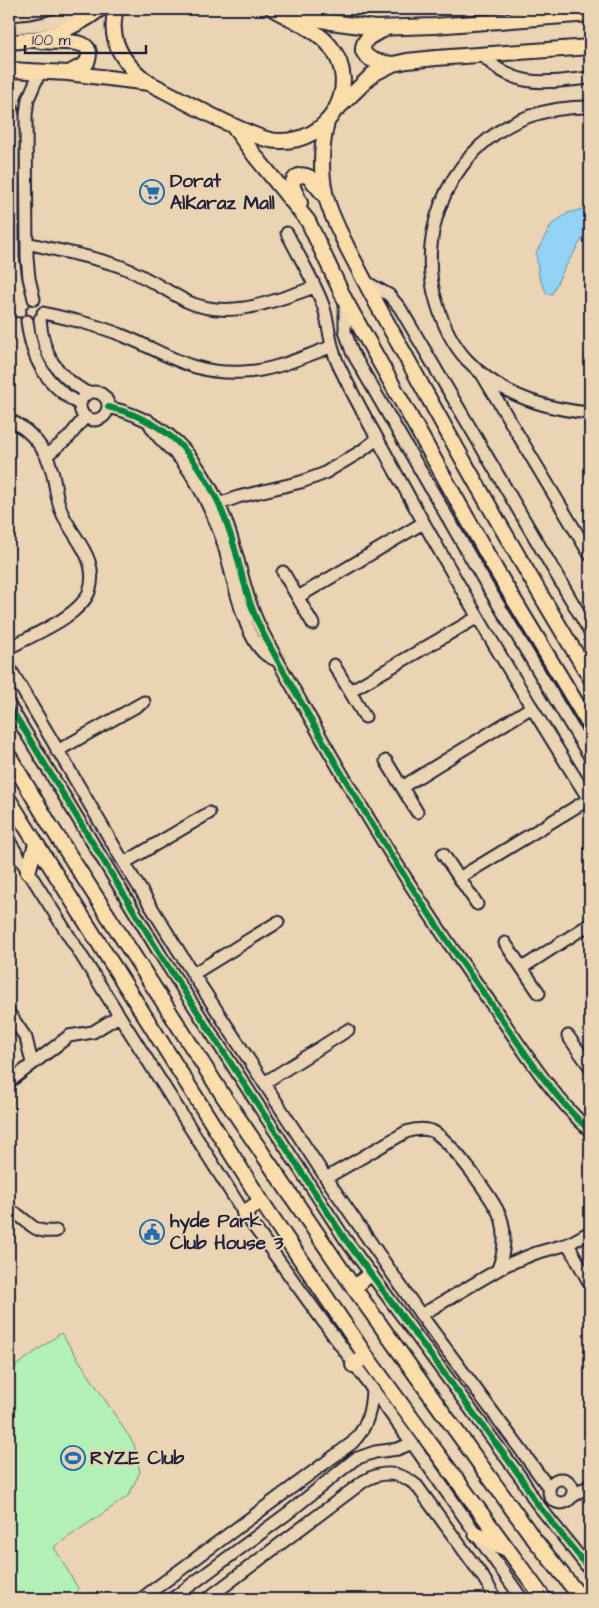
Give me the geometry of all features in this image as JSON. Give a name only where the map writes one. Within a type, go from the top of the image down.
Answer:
[{"type":"main road","points":[[35,40],[70,27],[100,9]]},
{"type":"main road","points":[[116,9],[114,30],[118,47],[126,63],[149,83],[233,126],[261,138],[289,142],[316,132],[327,122],[340,98],[342,78],[337,58],[331,46],[321,36],[274,9]]},
{"type":"main road","points":[[274,9],[360,27],[388,28],[590,14]]},
{"type":"main road","points":[[388,28],[367,38],[363,51],[365,56],[374,61],[393,64]]},
{"type":"main road","points":[[9,42],[35,40],[54,43],[78,42],[83,44],[89,53],[86,64],[68,74]]},
{"type":"main road","points":[[335,110],[373,74],[393,64],[407,61],[590,47]]},
{"type":"main road","points":[[9,70],[149,83]]},
{"type":"main road","points":[[327,122],[322,152],[323,182],[335,222],[364,281],[433,407],[542,599],[590,677]]},
{"type":"main road","points":[[233,126],[308,221]]},
{"type":"main road","points":[[326,197],[309,177],[302,175],[295,178],[292,185],[293,189],[345,300],[496,570],[590,726]]},
{"type":"main road","points":[[9,756],[86,882],[224,1097],[354,1288],[519,1518],[582,1599]]},
{"type":"main road","points":[[9,800],[261,1201],[366,1356],[544,1599]]},
{"type":"main road","points":[[28,872],[36,844]]},
{"type":"main road","points":[[67,893],[77,893],[85,886],[86,882]]},
{"type":"main road","points":[[81,916],[84,912],[94,907],[104,909]]},
{"type":"main road","points":[[244,1213],[261,1201]]},
{"type":"main road","points":[[354,1288],[370,1274]]},
{"type":"main road","points":[[353,1365],[366,1356]]},
{"type":"main road","points":[[476,1534],[507,1549]]},
{"type":"street","points":[[9,28],[51,22],[78,9]]},
{"type":"street","points":[[482,55],[502,72],[528,82],[538,83],[590,78]]},
{"type":"street","points":[[34,299],[28,268],[27,243],[27,107],[31,91],[40,72]]},
{"type":"street","points":[[9,96],[12,116],[11,238],[17,308],[27,321],[30,344],[45,375],[60,392],[79,404]]},
{"type":"street","points":[[590,108],[573,107],[536,114],[508,126],[474,151],[446,190],[432,233],[430,255],[434,297],[442,321],[466,359],[483,375],[522,397],[544,406],[590,413]]},
{"type":"street","points":[[286,233],[324,308],[331,347],[338,366],[377,439],[478,617],[590,800],[459,878]]},
{"type":"street","points":[[27,243],[122,267],[149,279],[189,302],[217,309],[230,310],[252,307],[315,287]]},
{"type":"street","points":[[364,281],[389,295],[400,308],[590,632]]},
{"type":"street","points":[[17,308],[25,300],[34,299],[41,304],[45,348],[55,366],[69,381],[88,393]]},
{"type":"street","points":[[345,300],[345,331],[352,352],[490,592],[590,757]]},
{"type":"street","points":[[27,321],[31,322],[41,316],[75,320],[109,330],[174,360],[208,370],[244,372],[262,370],[279,366],[331,347]]},
{"type":"street","points":[[483,375],[590,555]]},
{"type":"street","points":[[88,393],[100,393],[106,399],[108,407],[105,416],[97,420],[88,420],[81,414],[79,404],[81,399],[88,393]]},
{"type":"street","points":[[507,416],[512,405],[522,397]]},
{"type":"street","points":[[108,407],[148,420],[169,434],[188,453],[203,475],[219,504],[231,536],[243,615],[260,649],[278,661],[357,800],[440,932],[570,1111],[590,1131]]},
{"type":"street","points":[[46,456],[69,437],[84,417]]},
{"type":"street","points":[[9,420],[28,432],[41,447],[52,472],[59,506],[91,565],[91,584],[84,601],[71,614],[9,648]]},
{"type":"street","points":[[148,420],[154,433],[180,459],[195,482],[236,572]]},
{"type":"street","points":[[219,504],[238,496],[301,482],[323,474],[354,456],[377,439]]},
{"type":"street","points":[[298,597],[423,523]]},
{"type":"street","points":[[283,572],[314,624]]},
{"type":"street","points":[[350,691],[478,617]]},
{"type":"street","points":[[334,665],[366,717]]},
{"type":"street","points":[[9,667],[124,864],[193,974],[326,1178],[421,1315],[549,1488],[551,1498],[557,1502],[565,1502],[590,1485]]},
{"type":"street","points":[[57,751],[144,702]]},
{"type":"street","points":[[9,706],[160,954],[329,1215],[370,1274],[522,1479],[535,1501],[590,1570]]},
{"type":"street","points":[[402,786],[532,707]]},
{"type":"street","points":[[386,761],[417,812]]},
{"type":"street","points":[[124,864],[209,812]]},
{"type":"street","points":[[9,841],[244,1213],[353,1365],[412,1443],[522,1599]]},
{"type":"street","points":[[443,854],[477,904]]},
{"type":"street","points":[[193,974],[278,922]]},
{"type":"street","points":[[522,968],[590,924]]},
{"type":"street","points":[[505,943],[539,993]]},
{"type":"street","points":[[9,1013],[26,1038],[32,1063]]},
{"type":"street","points":[[9,1082],[69,1036],[93,1032],[119,1016]]},
{"type":"street","points":[[264,1083],[348,1030]]},
{"type":"street","points":[[568,1036],[586,1054],[590,1067]]},
{"type":"street","points":[[326,1178],[406,1132],[420,1129],[433,1132],[444,1140],[484,1188],[498,1209],[504,1233],[502,1258],[498,1269]]},
{"type":"street","points":[[9,1210],[33,1228],[44,1231],[56,1231]]},
{"type":"street","points":[[421,1315],[498,1269],[536,1253],[568,1244],[590,1232]]},
{"type":"street","points":[[568,1244],[590,1284]]},
{"type":"street","points":[[141,1599],[352,1443],[366,1423],[372,1390]]},
{"type":"street","points":[[154,1599],[360,1443],[368,1432],[380,1400]]},
{"type":"street","points":[[172,1599],[288,1513],[355,1460],[375,1452],[398,1448],[412,1443]]},
{"type":"street","points":[[207,1599],[364,1481],[373,1476],[392,1474],[401,1476],[417,1486],[483,1577],[494,1599]]},
{"type":"street","points":[[549,1488],[558,1479],[566,1479],[572,1485],[572,1497]]},
{"type":"green space","name":"RYZE Club","points":[[61,1333],[134,1444],[140,1472],[128,1496],[54,1547],[79,1590],[68,1599],[9,1599],[9,1371]]},
{"type":"water","points":[[590,207],[590,226],[564,269],[552,294],[547,294],[539,277],[536,253],[551,225],[568,213]]},
{"type":"cycle path","points":[[108,407],[121,410],[156,426],[176,441],[199,469],[220,506],[228,526],[248,595],[261,629],[348,784],[417,896],[466,969],[550,1087],[590,1131]]},
{"type":"cycle path","points":[[9,705],[160,954],[345,1239],[522,1479],[535,1501],[590,1570]]},
{"type":"place","name":"Dorat AlKaraz Mall","points":[[152,192]]},
{"type":"place","name":"hyde Park Club House 3","points":[[152,1232]]},
{"type":"place","name":"RYZE Club","points":[[73,1458]]}]
